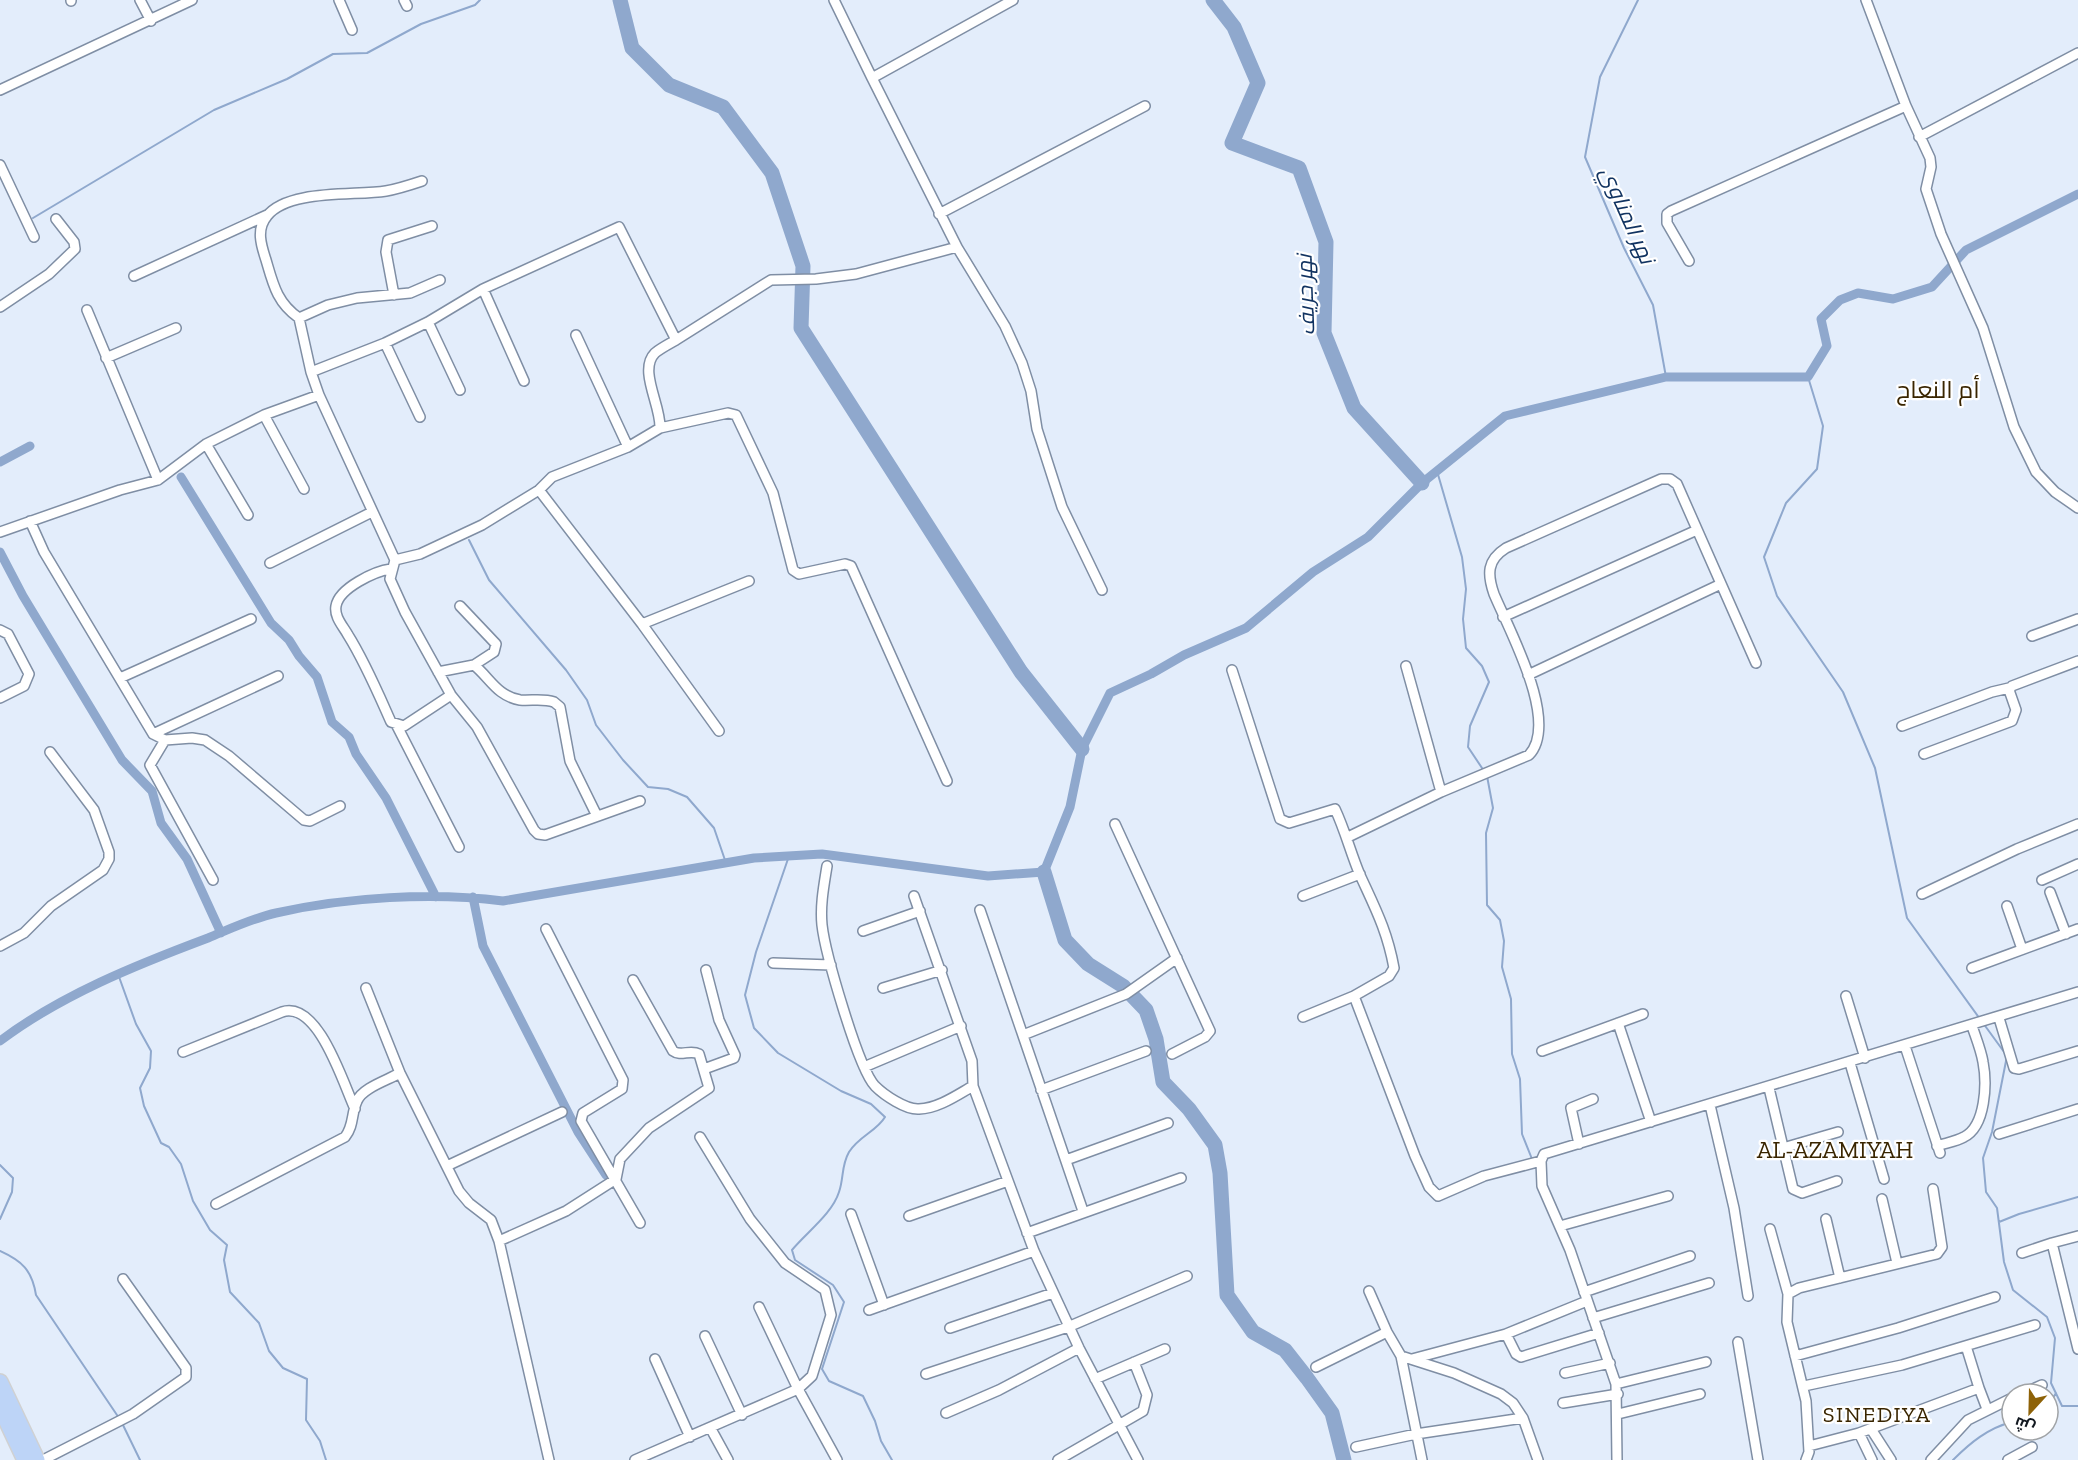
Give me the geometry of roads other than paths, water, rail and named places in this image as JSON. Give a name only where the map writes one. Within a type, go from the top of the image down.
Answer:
[{"type":"main road","points":[[0,1382],[37,1460]]},
{"type":"main road","points":[[0,1407],[24,1460]]},
{"type":"street","points":[[140,0],[151,21]]},
{"type":"street","points":[[0,90],[192,0]]},
{"type":"street","points":[[339,0],[352,30]]},
{"type":"street","points":[[834,0],[939,214],[1005,326],[1022,363],[1031,391],[1037,429],[1062,507],[1102,590]]},
{"type":"street","points":[[872,78],[1013,0]]},
{"type":"street","points":[[1866,0],[1931,167],[1926,189],[1941,234],[1983,328],[2014,428],[2036,472],[2055,492],[2078,508]]},
{"type":"street","points":[[1918,137],[2078,53]]},
{"type":"street","points":[[939,214],[1145,106]]},
{"type":"street","points":[[1689,261],[1667,223],[1668,214],[1671,211],[1906,106]]},
{"type":"street","points":[[0,165],[34,237]]},
{"type":"street","points":[[134,276],[267,215],[282,205],[315,196],[387,191],[422,181]]},
{"type":"street","points":[[267,215],[261,226],[260,237],[274,290],[285,309],[299,318],[319,395],[393,564],[393,586],[451,695],[477,727],[538,834],[544,835],[640,801]]},
{"type":"street","points":[[0,307],[49,274],[75,249],[74,242],[56,219]]},
{"type":"street","points":[[394,295],[386,252],[388,240],[432,226]]},
{"type":"street","points":[[312,372],[385,343],[428,322],[483,289],[619,227],[676,340]]},
{"type":"street","points":[[660,428],[661,413],[650,386],[648,366],[654,354],[771,280],[816,279],[856,274],[957,247]]},
{"type":"street","points":[[299,318],[328,305],[357,298],[410,293],[440,280]]},
{"type":"street","points":[[483,289],[524,381]]},
{"type":"street","points":[[87,310],[158,480]]},
{"type":"street","points":[[428,322],[460,390]]},
{"type":"street","points":[[106,358],[176,328]]},
{"type":"street","points":[[576,335],[628,447]]},
{"type":"street","points":[[385,343],[420,417]]},
{"type":"street","points":[[0,532],[120,490],[158,480],[207,444],[264,416],[319,395]]},
{"type":"street","points":[[459,846],[397,726],[392,722],[354,644],[336,615],[336,604],[344,593],[378,571],[482,525],[539,490],[552,477],[628,447],[660,428],[728,413],[736,415],[773,493],[793,570],[799,574],[845,564],[851,566],[947,781]]},
{"type":"street","points":[[264,416],[304,489]]},
{"type":"street","points":[[207,444],[248,515]]},
{"type":"street","points":[[1348,837],[1441,792],[1529,755],[1538,742],[1540,726],[1534,692],[1488,577],[1490,564],[1506,548],[1661,479],[1670,479],[1677,484],[1756,663]]},
{"type":"street","points":[[539,490],[642,624],[719,731]]},
{"type":"street","points":[[270,563],[372,512]]},
{"type":"street","points":[[30,520],[44,552],[153,734],[165,740],[192,738],[205,740],[229,756],[304,820],[310,821],[340,806]]},
{"type":"street","points":[[1503,617],[1697,530]]},
{"type":"street","points":[[642,624],[749,581]]},
{"type":"street","points":[[1528,675],[1721,584]]},
{"type":"street","points":[[438,672],[474,665],[494,652],[496,644],[460,606]]},
{"type":"street","points":[[120,678],[251,619]]},
{"type":"street","points":[[2032,636],[2078,619]]},
{"type":"street","points":[[0,630],[8,634],[29,674],[24,686],[0,698]]},
{"type":"street","points":[[1902,726],[2078,661]]},
{"type":"street","points":[[474,665],[485,674],[494,687],[506,695],[518,700],[547,700],[560,708],[570,761],[597,816]]},
{"type":"street","points":[[1406,666],[1441,792]]},
{"type":"street","points":[[1232,670],[1280,819],[1289,823],[1335,808],[1348,837],[1360,874],[1374,900],[1394,968],[1389,976],[1354,996],[1303,1017]]},
{"type":"street","points":[[153,734],[278,676]]},
{"type":"street","points":[[1924,754],[2012,721],[2016,710],[2009,688]]},
{"type":"street","points":[[397,726],[404,726],[451,695]]},
{"type":"street","points":[[165,740],[152,760],[152,771],[213,880]]},
{"type":"street","points":[[0,946],[24,933],[51,906],[103,870],[109,859],[109,852],[94,810],[50,752]]},
{"type":"street","points":[[1115,824],[1210,1031],[1205,1037],[1172,1054]]},
{"type":"street","points":[[1922,894],[2017,849],[2078,824]]},
{"type":"street","points":[[2042,880],[2078,864]]},
{"type":"street","points":[[827,866],[822,925],[831,965],[864,1067],[874,1085],[893,1100],[917,1110],[942,1104],[973,1086]]},
{"type":"street","points":[[1303,896],[1360,874]]},
{"type":"street","points":[[2050,892],[2066,934]]},
{"type":"street","points":[[914,896],[972,1060],[973,1086],[1027,1233],[1068,1327],[1136,1457],[1125,1460]]},
{"type":"street","points":[[2007,906],[2022,949]]},
{"type":"street","points":[[980,910],[1083,1211]]},
{"type":"street","points":[[863,931],[920,911]]},
{"type":"street","points":[[546,929],[623,1080],[621,1089],[581,1116],[583,1125],[640,1223]]},
{"type":"street","points":[[1972,968],[2078,930]]},
{"type":"street","points":[[1023,1035],[1126,994],[1177,958]]},
{"type":"street","points":[[773,963],[831,965]]},
{"type":"street","points":[[704,1069],[734,1058],[735,1055],[719,1020],[706,970]]},
{"type":"street","points":[[883,988],[942,970]]},
{"type":"street","points":[[499,1241],[566,1211],[616,1179],[620,1159],[649,1128],[707,1091],[709,1083],[696,1052],[679,1054],[673,1051],[633,980]]},
{"type":"street","points":[[366,988],[400,1073],[459,1191],[469,1203],[491,1220],[499,1241],[549,1460]]},
{"type":"street","points":[[1617,1460],[1617,1389],[1586,1296],[1560,1226],[1542,1186],[1541,1161],[1544,1154],[1769,1088],[2078,992]]},
{"type":"street","points":[[1354,996],[1415,1156],[1430,1187],[1438,1196],[1484,1176],[1541,1161]]},
{"type":"street","points":[[1846,996],[1865,1058]]},
{"type":"street","points":[[183,1052],[282,1011],[294,1010],[308,1018],[320,1033],[355,1109]]},
{"type":"street","points":[[1542,1051],[1643,1014]]},
{"type":"street","points":[[1997,1018],[2014,1068],[2019,1069],[2078,1051]]},
{"type":"street","points":[[1618,1023],[1651,1122]]},
{"type":"street","points":[[864,1067],[961,1026]]},
{"type":"street","points":[[1905,1046],[1939,1150],[1966,1136],[1974,1128],[1980,1111],[1985,1079],[1983,1061],[1973,1026]]},
{"type":"street","points":[[1041,1090],[1146,1051]]},
{"type":"street","points":[[1850,1063],[1884,1179]]},
{"type":"street","points":[[216,1204],[345,1137],[350,1131],[361,1094],[400,1073]]},
{"type":"street","points":[[1769,1088],[1793,1188],[1798,1192],[1837,1181]]},
{"type":"street","points":[[1579,1144],[1571,1108],[1593,1099]]},
{"type":"street","points":[[1710,1105],[1734,1208],[1748,1296]]},
{"type":"street","points":[[1999,1134],[2078,1109]]},
{"type":"street","points":[[448,1165],[562,1112]]},
{"type":"street","points":[[1066,1160],[1168,1124]]},
{"type":"street","points":[[1783,1148],[1839,1132]]},
{"type":"street","points":[[635,1460],[711,1429],[798,1389],[812,1376],[831,1315],[825,1290],[785,1263],[750,1219],[700,1137]]},
{"type":"street","points":[[1027,1233],[1083,1211],[1181,1178]]},
{"type":"street","points":[[909,1216],[1008,1181]]},
{"type":"street","points":[[1788,1294],[1799,1288],[1937,1254],[1941,1251],[1933,1189]]},
{"type":"street","points":[[1560,1226],[1668,1196]]},
{"type":"street","points":[[1882,1199],[1896,1263]]},
{"type":"street","points":[[851,1214],[884,1305]]},
{"type":"street","points":[[1826,1219],[1840,1278]]},
{"type":"street","points":[[1770,1229],[1788,1294],[1787,1322],[1804,1386],[1809,1446],[1806,1460]]},
{"type":"street","points":[[2022,1252],[2078,1236]]},
{"type":"street","points":[[2052,1243],[2078,1349]]},
{"type":"street","points":[[869,1310],[1034,1251]]},
{"type":"street","points":[[1405,1358],[1506,1334],[1586,1296],[1690,1256]]},
{"type":"street","points":[[926,1374],[1068,1327],[1187,1276]]},
{"type":"street","points":[[43,1460],[133,1414],[185,1379],[188,1372],[123,1279]]},
{"type":"street","points":[[1593,1318],[1709,1282]]},
{"type":"street","points":[[1370,1291],[1387,1332],[1405,1358],[1422,1460]]},
{"type":"street","points":[[950,1328],[1053,1293]]},
{"type":"street","points":[[1795,1356],[1898,1328],[1995,1297]]},
{"type":"street","points":[[2068,1307],[2078,1304]]},
{"type":"street","points":[[759,1307],[798,1389],[837,1460]]},
{"type":"street","points":[[1804,1386],[1902,1365],[2035,1326]]},
{"type":"street","points":[[1316,1366],[1387,1332]]},
{"type":"street","points":[[1506,1334],[1516,1354],[1521,1357],[1599,1333]]},
{"type":"street","points":[[705,1336],[742,1415]]},
{"type":"street","points":[[1738,1342],[1758,1460]]},
{"type":"street","points":[[1966,1346],[1987,1409]]},
{"type":"street","points":[[946,1413],[999,1390],[1079,1348]]},
{"type":"street","points":[[1095,1379],[1165,1349]]},
{"type":"street","points":[[1405,1358],[1454,1373],[1501,1394],[1513,1403],[1523,1418],[1538,1460]]},
{"type":"street","points":[[655,1359],[690,1437]]},
{"type":"street","points":[[1058,1460],[1143,1411],[1147,1395],[1134,1362]]},
{"type":"street","points":[[1563,1403],[1706,1362]]},
{"type":"street","points":[[1565,1373],[1610,1363]]},
{"type":"street","points":[[1809,1446],[1871,1429],[1979,1388]]},
{"type":"street","points":[[1618,1414],[1700,1394]]},
{"type":"street","points":[[1931,1460],[1968,1420],[2000,1403]]},
{"type":"street","points":[[1356,1447],[1416,1434],[1523,1418]]},
{"type":"street","points":[[711,1429],[728,1460]]},
{"type":"street","points":[[1871,1429],[1891,1460]]},
{"type":"street","points":[[1859,1433],[1872,1460]]},
{"type":"street","points":[[2008,1460],[2032,1447]]},
{"type":"waterway","points":[[33,218],[214,110],[287,79],[333,54],[367,53],[421,24],[475,5],[480,0]]},
{"type":"waterway","points":[[620,0],[632,48],[669,85],[723,107],[772,173],[803,266],[801,328],[1021,672],[1082,749]]},
{"type":"waterway","name":"نهر جريف","points":[[1213,0],[1234,27],[1258,83],[1232,143],[1299,168],[1326,242],[1324,333],[1354,408],[1422,483]]},
{"type":"waterway","name":"نهر المناوي","points":[[1638,0],[1600,77],[1585,157],[1624,248],[1653,305],[1666,377]]},
{"type":"waterway","points":[[0,1041],[48,1009],[127,970],[267,915],[331,903],[419,897],[503,901],[754,858],[822,854],[988,876],[1044,872],[1070,807],[1082,749],[1110,693],[1151,674],[1184,655],[1246,628],[1313,572],[1368,537],[1422,483],[1505,416],[1666,377],[1808,377],[1827,346],[1821,319],[1840,300],[1858,293],[1893,299],[1932,287],[1966,250],[2078,194]]},
{"type":"waterway","points":[[1808,377],[1823,426],[1817,469],[1786,503],[1764,557],[1777,596],[1843,692],[1875,768],[1907,918],[1980,1019]]},
{"type":"waterway","points":[[0,462],[30,446]]},
{"type":"waterway","points":[[1437,471],[1462,557],[1466,589],[1463,619],[1466,648],[1482,666],[1489,682],[1470,726],[1468,747],[1484,771]]},
{"type":"waterway","points":[[181,477],[271,623],[289,640],[317,677],[332,722],[349,737],[356,754],[386,798],[436,897]]},
{"type":"waterway","points":[[469,540],[489,580],[566,670],[587,700],[596,725],[623,760],[648,787],[668,789],[687,797],[714,828],[726,863]]},
{"type":"waterway","points":[[0,552],[23,596],[122,760],[152,791],[161,823],[187,859],[221,933]]},
{"type":"waterway","points":[[1487,776],[1493,808],[1486,833],[1487,905],[1500,920],[1504,941],[1502,967],[1511,999],[1512,1054],[1520,1079],[1522,1134],[1532,1159]]},
{"type":"waterway","points":[[789,856],[756,952],[745,995],[754,1028],[778,1053],[841,1091],[871,1104],[885,1117],[853,1146],[845,1162],[841,1187],[836,1200],[792,1250],[795,1260],[833,1285],[844,1302],[822,1369],[829,1381],[863,1396],[875,1421],[881,1441],[892,1460]]},
{"type":"waterway","points":[[1044,872],[1065,940],[1088,964],[1123,986],[1146,1010],[1156,1039],[1163,1082],[1189,1109],[1215,1145],[1220,1173],[1227,1295],[1253,1332],[1285,1350],[1332,1413],[1344,1460]]},
{"type":"waterway","points":[[473,897],[483,946],[578,1132],[606,1175]]},
{"type":"waterway","points":[[118,974],[136,1024],[151,1051],[150,1068],[140,1088],[144,1106],[161,1143],[169,1147],[181,1164],[193,1201],[210,1230],[227,1245],[224,1260],[230,1292],[259,1323],[269,1351],[283,1368],[307,1379],[306,1420],[320,1441],[326,1460]]},
{"type":"waterway","points":[[1983,1023],[2007,1056],[1992,1132],[1983,1158],[1986,1192],[1997,1208],[2004,1262],[2013,1290],[2047,1317],[2055,1338],[2051,1383],[2062,1406],[2078,1406]]},
{"type":"waterway","points":[[0,1165],[13,1178],[12,1192],[0,1219]]},
{"type":"waterway","points":[[1999,1222],[2078,1197]]},
{"type":"waterway","points":[[0,1251],[25,1267],[32,1279],[36,1295],[119,1418]]},
{"type":"waterway","points":[[122,1423],[140,1460]]},
{"type":"waterway","points":[[1953,1460],[1980,1437],[2000,1426]]},
{"type":"district","name":"أم النعاج","points":[[1938,390]]},
{"type":"district","name":"AL-AZAMIYAH","points":[[1835,1150]]},
{"type":"district","name":"SINEDIYA","points":[[1877,1414]]}]
